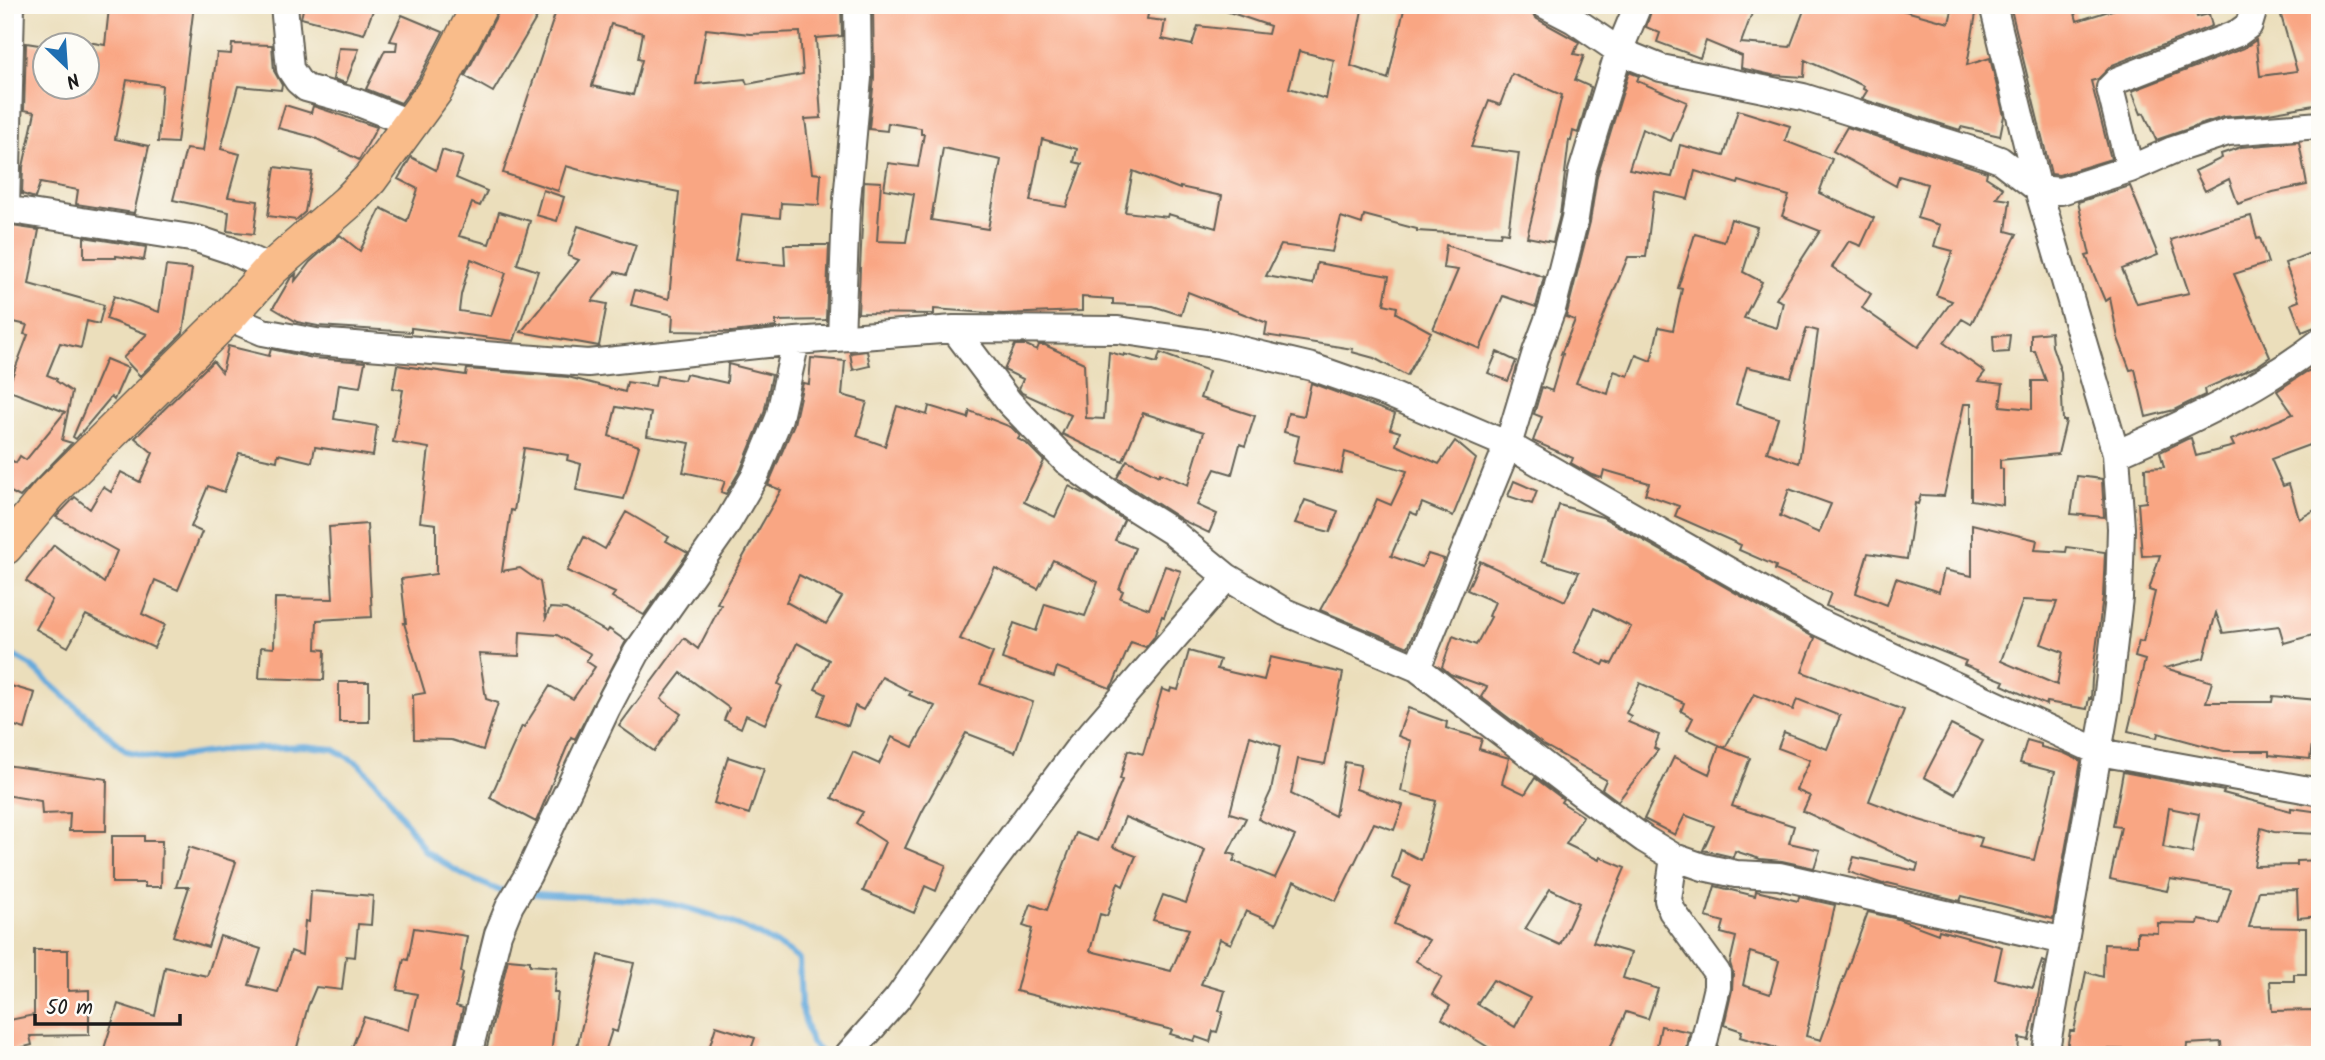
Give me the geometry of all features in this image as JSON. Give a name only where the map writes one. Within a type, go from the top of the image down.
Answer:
[{"type":"main road","points":[[5,547],[49,494],[228,317],[271,269],[348,202],[370,179],[436,89],[480,5]]},
{"type":"street","points":[[11,5],[6,209],[197,239],[230,250],[271,269]]},
{"type":"street","points":[[284,5],[290,69],[298,81],[306,88],[356,102],[412,124]]},
{"type":"street","points":[[841,337],[846,211],[858,78],[857,5]]},
{"type":"street","points":[[1545,5],[1574,20],[1619,51],[1661,68],[1803,97],[1984,154],[2000,160],[2038,189],[2061,191],[2130,169],[2173,150],[2228,132],[2320,125]]},
{"type":"street","points":[[1417,667],[1508,445],[1535,352],[1552,309],[1575,218],[1582,172],[1619,51],[1638,5]]},
{"type":"street","points":[[1993,5],[2038,189],[2116,454],[2121,528],[2119,598],[2099,752],[2045,1055]]},
{"type":"street","points":[[2130,169],[2110,89],[2118,79],[2238,33],[2249,25],[2255,5]]},
{"type":"street","points":[[228,317],[263,332],[316,342],[588,363],[796,341],[954,329],[1118,330],[1220,345],[1312,367],[1376,389],[1508,445],[1818,622],[2099,752],[2320,792]]},
{"type":"street","points":[[954,329],[1009,402],[1066,461],[1171,531],[1227,577],[1285,612],[1417,667],[1578,791],[1674,858],[1735,874],[1779,876],[2065,941]]},
{"type":"street","points":[[468,1055],[498,934],[510,905],[528,875],[607,708],[637,652],[725,527],[755,476],[779,418],[796,341]]},
{"type":"street","points":[[2116,454],[2184,424],[2228,400],[2320,342]]},
{"type":"street","points":[[848,1054],[898,998],[991,865],[1080,746],[1227,577]]},
{"type":"street","points":[[1674,858],[1668,900],[1672,911],[1717,973],[1717,987],[1701,1055]]},
{"type":"building","points":[[158,5],[194,5],[177,143],[158,142],[162,85],[127,80],[115,139],[149,146],[134,213],[76,204],[78,190],[40,183],[35,198],[22,194],[23,167],[35,112],[24,110],[26,43],[32,44],[32,102],[102,102],[102,44],[105,45],[109,8],[158,12]]},
{"type":"building","points":[[304,5],[375,5],[364,34],[301,18]]},
{"type":"building","points":[[502,5],[544,5],[493,92],[465,76]]},
{"type":"building","points":[[558,5],[841,5],[842,36],[816,38],[821,118],[805,119],[812,173],[821,174],[819,205],[781,203],[780,218],[742,214],[735,260],[785,265],[784,245],[829,245],[826,320],[776,321],[776,327],[732,332],[672,331],[673,315],[631,305],[635,290],[669,299],[679,192],[611,179],[566,166],[558,191],[503,173]],"holes":[[[611,24],[643,33],[638,59],[642,60],[633,95],[592,86]],[[706,29],[750,34],[800,32],[803,74],[747,84],[745,79],[696,84]]]},
{"type":"building","points":[[873,5],[1073,5],[1111,8],[1111,5],[1150,5],[1147,19],[1165,21],[1162,39],[1192,45],[1198,26],[1268,34],[1270,26],[1217,8],[1217,5],[1363,5],[1351,66],[1388,79],[1405,5],[1529,5],[1531,13],[1537,19],[1579,42],[1574,54],[1584,56],[1575,80],[1591,87],[1578,133],[1573,131],[1571,141],[1569,140],[1560,215],[1553,242],[1527,237],[1562,95],[1512,74],[1500,105],[1489,101],[1471,147],[1519,153],[1508,233],[1501,232],[1500,236],[1417,231],[1364,215],[1362,224],[1341,217],[1332,252],[1281,245],[1266,276],[1313,284],[1317,263],[1389,276],[1384,304],[1397,307],[1396,313],[1431,332],[1407,376],[1374,358],[1352,352],[1353,349],[1265,335],[1267,323],[1188,292],[1181,315],[1153,306],[1113,304],[1113,299],[1082,297],[1082,311],[1003,314],[934,309],[934,314],[858,313],[864,181],[881,182],[877,241],[906,242],[914,194],[884,189],[888,163],[918,167],[924,134],[921,134],[921,128],[888,123],[887,131],[869,129],[874,78]],"holes":[[[1299,51],[1334,60],[1326,99],[1289,88]],[[1042,139],[1077,149],[1074,162],[1082,164],[1066,207],[1030,201]],[[943,148],[1001,160],[988,229],[931,220]],[[1133,171],[1180,189],[1222,196],[1216,228],[1168,214],[1167,217],[1125,212]]]},
{"type":"building","points":[[1653,5],[1755,5],[1741,43],[1790,47],[1806,5],[1875,5],[1890,11],[1891,7],[1949,23],[1953,6],[1977,8],[1967,65],[1990,58],[2004,116],[2000,136],[1961,127],[1960,130],[1862,99],[1867,91],[1863,89],[1864,86],[1805,60],[1804,77],[1772,75],[1741,68],[1742,56],[1706,41],[1700,58],[1657,42],[1660,33],[1646,27]]},
{"type":"building","points":[[2010,5],[2073,5],[2077,21],[2128,5],[2194,5],[2197,17],[2209,14],[2212,26],[2112,65],[2098,79],[2091,81],[2111,159],[2059,175],[2051,174]]},
{"type":"building","points":[[2278,5],[2318,5],[2320,59],[2315,60],[2320,104],[2263,114],[2223,117],[2156,140],[2132,91],[2244,48],[2256,40],[2260,76],[2297,71]]},
{"type":"building","points":[[402,15],[443,32],[419,78],[401,103],[366,89],[385,50],[396,50],[397,42],[390,41]]},
{"type":"building","points":[[232,44],[272,45],[274,71],[282,85],[281,90],[238,86],[221,149],[240,154],[228,197],[258,201],[254,234],[227,231],[229,212],[173,200],[186,149],[203,151],[217,53],[231,54]]},
{"type":"building","points":[[339,48],[359,49],[346,83],[333,79]]},
{"type":"building","points":[[1629,72],[1639,76],[1637,81],[1687,102],[1671,141],[1642,129],[1629,169],[1672,177],[1680,145],[1724,156],[1738,110],[1790,126],[1785,141],[1832,159],[1819,193],[1874,218],[1861,246],[1849,241],[1832,267],[1871,294],[1862,308],[1918,347],[1952,301],[1936,295],[1953,251],[1934,246],[1940,225],[1917,218],[1927,184],[1899,176],[1896,186],[1833,151],[1847,127],[1987,172],[1986,177],[2003,188],[1996,198],[2010,200],[2006,231],[2017,234],[1971,324],[1962,319],[1944,343],[1985,372],[1978,381],[2003,384],[2000,406],[2032,409],[2032,381],[2046,381],[2035,351],[2031,351],[2031,334],[2051,332],[2052,346],[2061,372],[2063,421],[2066,421],[2058,454],[2000,460],[2000,468],[2003,469],[2003,505],[1971,500],[1971,404],[1964,404],[1944,496],[1921,495],[1918,504],[1915,503],[1907,559],[1868,553],[1856,593],[1887,605],[1896,578],[1939,592],[1944,570],[1972,576],[1972,524],[2037,540],[2035,550],[2066,552],[2067,547],[2105,552],[2103,597],[2091,699],[2089,698],[2087,709],[2047,702],[2046,705],[2002,685],[2004,681],[1964,665],[1966,661],[1826,606],[1831,593],[1775,570],[1776,566],[1739,550],[1741,545],[1675,516],[1679,506],[1645,494],[1649,483],[1604,470],[1602,478],[1592,475],[1571,463],[1573,458],[1533,441],[1542,417],[1534,414],[1542,387],[1552,391],[1561,354],[1575,320],[1566,317],[1590,222],[1597,176]],"holes":[[[1695,171],[1738,184],[1739,181],[1789,196],[1782,216],[1820,231],[1776,299],[1783,302],[1777,328],[1744,318],[1762,282],[1743,272],[1757,227],[1731,219],[1724,242],[1695,234],[1678,288],[1682,289],[1673,330],[1659,327],[1651,361],[1636,355],[1628,376],[1614,371],[1608,394],[1576,383],[1628,257],[1646,257],[1654,191],[1688,199]],[[1807,328],[1818,331],[1799,463],[1767,452],[1778,418],[1736,404],[1747,367],[1791,377]],[[1789,489],[1831,504],[1819,533],[1780,516]],[[2023,600],[2057,602],[2041,644],[2063,652],[2057,685],[2001,661]]]},
{"type":"building","points":[[285,105],[311,113],[313,106],[377,127],[359,160],[313,137],[278,128]]},
{"type":"building","points":[[2299,142],[2307,185],[2273,192],[2238,204],[2229,179],[2205,191],[2195,171],[2222,158],[2221,154],[2241,147]]},
{"type":"building","points":[[442,150],[463,157],[456,178],[487,191],[480,206],[472,203],[459,236],[489,244],[499,212],[530,221],[517,264],[538,271],[514,341],[411,328],[411,332],[318,326],[297,322],[273,308],[290,279],[296,274],[295,281],[310,262],[340,235],[360,251],[381,208],[407,221],[418,189],[398,179],[411,157],[436,170]],"holes":[[[471,259],[506,273],[491,316],[459,311]]]},
{"type":"building","points":[[275,167],[312,172],[305,212],[296,220],[268,216]]},
{"type":"building","points":[[2130,186],[2158,255],[2122,269],[2137,304],[2189,293],[2171,240],[2214,225],[2251,216],[2257,239],[2260,238],[2268,263],[2234,274],[2270,357],[2257,366],[2204,389],[2205,395],[2174,410],[2146,417],[2135,369],[2130,370],[2118,338],[2110,298],[2105,301],[2086,256],[2090,255],[2078,202]]},
{"type":"building","points":[[543,190],[564,197],[557,221],[536,215]]},
{"type":"building","points":[[5,225],[39,230],[29,284],[104,305],[99,324],[87,321],[81,348],[60,343],[47,375],[57,379],[56,381],[72,392],[62,440],[72,443],[20,497],[5,489],[5,457],[16,463],[20,456],[26,460],[65,412],[7,390],[28,335],[24,334],[27,325],[5,320]]},
{"type":"building","points":[[578,226],[636,245],[626,275],[615,272],[592,301],[607,304],[599,346],[521,332],[579,260],[568,256]]},
{"type":"building","points":[[84,237],[146,247],[144,260],[116,256],[84,258]]},
{"type":"building","points":[[1446,245],[1544,277],[1536,307],[1503,296],[1480,349],[1433,329],[1458,270],[1443,268]]},
{"type":"building","points":[[2310,253],[2320,277],[2320,325],[2302,332],[2291,304],[2299,301],[2285,263]]},
{"type":"building","points":[[166,266],[192,269],[183,333],[140,376],[123,358],[147,334],[106,319],[114,296],[159,312]]},
{"type":"building","points":[[2010,335],[2008,352],[1994,353],[1993,336]]},
{"type":"building","points":[[1015,345],[1026,345],[1037,350],[1039,345],[1045,345],[1084,363],[1086,418],[1104,419],[1109,352],[1157,363],[1160,353],[1209,371],[1200,398],[1255,416],[1245,446],[1240,444],[1232,474],[1215,469],[1197,505],[1217,514],[1209,533],[1184,521],[1117,478],[1127,460],[1159,476],[1160,473],[1188,485],[1204,432],[1143,413],[1123,461],[1093,449],[1062,434],[1071,415],[1022,393],[1019,389],[1023,379],[1004,370]]},
{"type":"building","points":[[228,346],[269,356],[271,349],[313,358],[365,362],[360,387],[339,384],[334,419],[377,426],[373,456],[315,447],[312,462],[278,454],[277,461],[239,453],[224,492],[208,486],[191,527],[202,532],[178,590],[155,580],[142,614],[165,625],[154,648],[86,615],[68,647],[36,629],[52,600],[26,581],[54,545],[104,583],[117,551],[56,517],[75,497],[90,509],[103,487],[111,492],[121,472],[140,482],[153,453],[135,438],[213,361],[222,372]]},
{"type":"building","points":[[867,351],[870,366],[853,370],[850,353]]},
{"type":"building","points":[[1497,352],[1516,361],[1508,381],[1488,373]]},
{"type":"building","points":[[811,358],[845,361],[842,395],[867,402],[857,436],[885,446],[897,406],[927,415],[929,406],[968,418],[970,411],[1011,427],[1020,436],[1018,439],[1026,443],[1044,461],[1024,502],[1055,517],[1069,486],[1124,520],[1115,540],[1135,548],[1119,589],[1123,591],[1120,598],[1149,609],[1165,566],[1181,571],[1154,637],[1146,647],[1131,642],[1110,688],[1057,667],[1054,677],[1002,659],[1014,623],[1036,631],[1045,604],[1085,616],[1098,582],[1053,560],[1038,589],[995,568],[960,639],[993,653],[980,684],[1033,702],[1015,752],[966,733],[905,848],[946,865],[936,891],[925,886],[914,913],[863,891],[885,842],[856,823],[863,812],[832,798],[853,752],[879,764],[892,737],[913,747],[935,706],[909,695],[911,692],[882,677],[863,710],[855,706],[848,726],[818,715],[826,694],[815,689],[829,660],[797,643],[778,684],[782,686],[765,724],[746,715],[741,728],[724,720],[729,708],[681,673],[661,699],[681,714],[654,751],[619,726],[684,638],[698,649],[721,605],[717,603],[781,490],[768,485],[794,424],[803,383],[809,384]],"holes":[[[799,575],[842,597],[826,624],[786,602]]]},
{"type":"building","points":[[106,359],[128,368],[114,400],[111,397],[76,439],[73,437]]},
{"type":"building","points":[[728,364],[772,375],[764,413],[741,469],[726,494],[721,492],[725,481],[683,472],[690,443],[647,436],[651,413],[616,407],[609,436],[639,446],[624,499],[576,490],[581,464],[567,460],[568,455],[524,448],[502,571],[520,568],[540,582],[546,618],[550,608],[566,609],[607,632],[609,629],[626,641],[575,739],[571,737],[536,822],[490,798],[522,726],[524,727],[550,686],[573,699],[595,667],[586,661],[591,654],[557,635],[520,632],[519,656],[479,654],[486,699],[498,703],[483,750],[451,740],[414,739],[413,695],[425,693],[404,623],[401,579],[436,574],[436,524],[420,522],[429,448],[393,442],[403,390],[393,388],[397,365],[466,375],[467,369],[568,377],[625,392],[627,382],[655,386],[657,376],[684,380],[686,374],[727,383]]},
{"type":"building","points":[[2320,366],[2320,441],[2271,459],[2283,486],[2289,484],[2299,519],[2320,507],[2320,633],[2284,643],[2279,626],[2223,633],[2216,613],[2204,658],[2165,668],[2212,682],[2206,702],[2272,702],[2273,696],[2318,700],[2310,759],[2269,755],[2269,751],[2224,751],[2158,733],[2157,738],[2128,731],[2145,660],[2135,657],[2139,641],[2143,642],[2155,592],[2149,590],[2160,555],[2142,556],[2138,503],[2146,502],[2145,468],[2164,467],[2160,452],[2187,439],[2191,438],[2196,456],[2234,446],[2231,440],[2293,414],[2277,391]]},
{"type":"building","points":[[1311,383],[1395,414],[1390,429],[1400,432],[1396,445],[1439,464],[1455,441],[1476,459],[1453,516],[1422,503],[1417,515],[1410,512],[1391,556],[1422,567],[1428,554],[1444,559],[1408,647],[1320,610],[1360,539],[1377,499],[1391,505],[1407,471],[1345,452],[1341,473],[1293,463],[1299,436],[1284,432],[1288,413],[1304,416]]},
{"type":"building","points":[[2077,476],[2102,479],[2104,517],[2071,514]]},
{"type":"building","points":[[1514,481],[1537,491],[1532,504],[1508,496]]},
{"type":"building","points":[[1305,500],[1338,511],[1330,532],[1295,523]]},
{"type":"building","points":[[1559,505],[1602,517],[1815,638],[1802,672],[1904,710],[1869,801],[1919,820],[1982,838],[1979,847],[2034,860],[2055,772],[2020,763],[2027,740],[2081,761],[2053,919],[1962,896],[1960,901],[1883,884],[1849,872],[1854,857],[1916,871],[1918,864],[1803,811],[1810,796],[1796,790],[1810,760],[1778,748],[1784,732],[1827,749],[1840,716],[1797,699],[1793,710],[1754,694],[1725,748],[1687,730],[1693,718],[1681,711],[1684,703],[1640,683],[1626,713],[1631,716],[1628,722],[1659,735],[1654,748],[1658,750],[1618,801],[1602,789],[1606,780],[1544,745],[1481,697],[1487,687],[1450,674],[1442,667],[1453,636],[1476,645],[1491,617],[1489,616],[1495,602],[1467,590],[1480,561],[1565,601],[1579,572],[1542,561]],"holes":[[[1594,608],[1631,627],[1612,664],[1605,661],[1603,665],[1574,652]]]},
{"type":"building","points":[[626,512],[669,537],[666,541],[688,553],[644,615],[612,597],[615,593],[567,571],[584,537],[605,549]]},
{"type":"building","points":[[367,524],[372,617],[317,620],[316,649],[325,650],[324,680],[259,678],[261,647],[274,648],[275,598],[333,599],[329,527]]},
{"type":"building","points":[[1189,651],[1220,660],[1217,669],[1264,680],[1270,657],[1343,673],[1325,764],[1298,759],[1291,794],[1335,816],[1345,762],[1361,765],[1356,789],[1403,805],[1394,830],[1374,823],[1336,901],[1294,881],[1276,924],[1246,911],[1231,944],[1220,939],[1201,984],[1225,991],[1219,1011],[1223,1012],[1217,1032],[1213,1031],[1210,1042],[1196,1037],[1194,1041],[1170,1034],[1172,1030],[1016,991],[1032,929],[1023,926],[1031,904],[1047,910],[1076,833],[1097,841],[1122,780],[1120,779],[1128,750],[1143,754],[1162,689],[1170,692],[1171,688],[1178,690]],"holes":[[[1250,736],[1280,746],[1271,791],[1258,819],[1295,836],[1275,878],[1233,861],[1236,855],[1228,853],[1246,818],[1230,813]],[[1125,817],[1205,850],[1186,903],[1163,895],[1153,920],[1189,929],[1171,971],[1090,951],[1100,914],[1107,916],[1118,883],[1123,886],[1136,856],[1113,847]]]},
{"type":"building","points":[[339,682],[369,682],[369,722],[339,722]]},
{"type":"building","points":[[11,686],[35,693],[25,729],[5,723],[5,704]]},
{"type":"building","points":[[1408,708],[1447,722],[1446,728],[1482,739],[1479,749],[1509,758],[1502,783],[1525,794],[1535,778],[1563,799],[1561,802],[1583,816],[1566,844],[1599,860],[1600,857],[1625,868],[1593,942],[1631,953],[1623,978],[1658,989],[1648,1019],[1626,1012],[1607,1055],[1501,1055],[1442,1019],[1450,1006],[1432,994],[1442,977],[1416,961],[1429,940],[1394,924],[1410,886],[1392,878],[1401,850],[1421,860],[1436,801],[1401,791],[1411,741],[1398,736]],"holes":[[[1550,889],[1579,903],[1560,945],[1525,929]],[[1493,980],[1530,998],[1515,1027],[1477,1004]]]},
{"type":"building","points":[[1951,725],[1983,741],[1955,794],[1924,777]]},
{"type":"building","points":[[1719,746],[1750,758],[1732,806],[1794,826],[1789,843],[1820,850],[1814,868],[1760,859],[1735,851],[1733,857],[1703,850],[1714,826],[1685,815],[1675,835],[1644,819],[1674,757],[1709,774]]},
{"type":"building","points":[[728,757],[764,769],[749,814],[714,803]]},
{"type":"building","points":[[5,765],[107,779],[106,831],[69,831],[70,813],[42,814],[41,801],[5,795]]},
{"type":"building","points":[[2123,772],[2224,791],[2223,793],[2291,811],[2291,808],[2320,812],[2320,834],[2274,832],[2261,828],[2254,866],[2297,865],[2297,861],[2320,860],[2320,916],[2298,918],[2297,890],[2259,891],[2249,927],[2306,928],[2306,974],[2294,974],[2294,981],[2270,981],[2272,1011],[2317,1010],[2315,1055],[2222,1055],[2221,1042],[2187,1044],[2186,1055],[2138,1055],[2138,1050],[2103,1049],[2102,1055],[2066,1055],[2070,1031],[2074,1031],[2086,972],[2103,977],[2104,944],[2137,945],[2137,932],[2158,933],[2158,923],[2198,924],[2199,920],[2220,924],[2231,889],[2170,879],[2167,891],[2110,879],[2121,827],[2113,826]],"holes":[[[2169,808],[2199,814],[2192,853],[2163,847]]]},
{"type":"building","points":[[112,836],[144,836],[144,841],[162,841],[161,887],[145,887],[145,883],[112,883]]},
{"type":"building","points":[[189,847],[236,862],[208,947],[173,936],[189,887],[176,887]]},
{"type":"building","points":[[1715,886],[1755,896],[1756,891],[1798,901],[1799,897],[1835,905],[1806,1036],[1821,1040],[1868,912],[1898,919],[1938,934],[1939,930],[2002,947],[1995,979],[2033,988],[2042,961],[2045,962],[2029,1040],[2019,1038],[2018,1055],[1777,1055],[1779,1049],[1740,1037],[1742,1031],[1724,1025],[1732,990],[1733,973],[1730,963],[1736,937],[1721,933],[1724,922],[1706,917]],"holes":[[[1750,952],[1779,961],[1770,994],[1743,985]]]},
{"type":"building","points":[[311,891],[373,896],[371,925],[358,924],[355,957],[346,956],[342,990],[316,987],[295,1055],[102,1055],[118,1004],[155,1016],[165,967],[207,976],[220,936],[261,949],[249,985],[278,992],[291,951],[302,955],[305,921],[309,922]]},
{"type":"building","points":[[414,928],[467,936],[456,1006],[463,1008],[452,1055],[349,1055],[364,1017],[409,1030],[417,994],[397,990],[404,959],[408,960]]},
{"type":"building","points":[[34,950],[68,950],[68,991],[89,990],[89,1035],[30,1036],[32,1045],[5,1052],[5,1021],[34,1015]]},
{"type":"building","points":[[599,955],[634,963],[617,1032],[612,1030],[604,1055],[575,1055]]},
{"type":"building","points":[[508,959],[530,961],[530,965],[557,967],[554,992],[558,992],[551,1055],[485,1055]]},
{"type":"building","points":[[716,1026],[755,1038],[749,1055],[707,1055]]},
{"type":"building","points":[[1661,1026],[1690,1032],[1686,1055],[1655,1055]]},
{"type":"waterway","points":[[5,651],[31,666],[126,751],[163,759],[225,750],[305,746],[333,749],[358,763],[386,793],[425,851],[465,876],[498,890],[510,891]]},
{"type":"waterway","points":[[524,893],[676,905],[724,920],[771,941],[799,959],[801,1006],[811,1043],[824,1055]]}]
